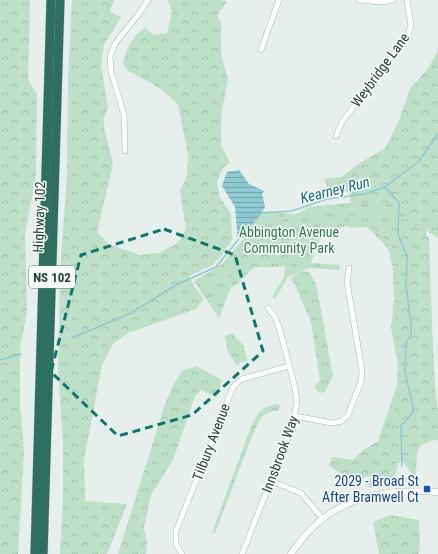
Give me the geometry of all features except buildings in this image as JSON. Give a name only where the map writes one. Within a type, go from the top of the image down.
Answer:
[{"type":"highway","name":"Highway 102","points":[[35,554],[51,0]]},
{"type":"highway","name":"Highway 102","points":[[43,554],[60,0]]},
{"type":"street","points":[[125,151],[124,115],[111,71],[110,56],[116,42],[148,0]]},
{"type":"street","points":[[261,50],[279,0]]},
{"type":"street","points":[[359,0],[382,2],[393,0]]},
{"type":"street","name":"Weybridge Lane","points":[[336,136],[342,122],[408,35],[411,24],[407,0]]},
{"type":"street","points":[[295,416],[332,423],[342,421],[348,415],[361,382],[362,370],[347,282],[349,268]]},
{"type":"street","name":"Innsbrook Way","points":[[242,554],[295,416],[296,395],[280,330],[275,317],[268,308]]},
{"type":"street","name":"Tilbury Avenue","points":[[182,554],[176,544],[176,531],[233,387],[242,379],[289,366]]},
{"type":"street","points":[[271,481],[301,494],[322,518]]},
{"type":"street","points":[[291,554],[300,541],[322,518],[354,502],[382,493],[409,491],[438,492]]},
{"type":"highlighted area","points":[[164,229],[235,255],[263,351],[192,415],[118,436],[51,372],[81,255]]},
{"type":"green space","points":[[0,0],[30,0],[28,80],[37,94],[36,175],[25,234],[27,311],[20,349],[20,405],[24,450],[18,554],[0,554]]},
{"type":"green space","points":[[72,0],[114,0],[110,12],[121,17],[104,45],[101,66],[108,108],[104,117],[104,127],[113,164],[97,232],[108,244],[140,255],[159,253],[176,244],[181,239],[186,228],[180,191],[187,176],[188,155],[178,104],[153,84],[128,71],[123,64],[126,53],[130,43],[136,35],[145,28],[154,35],[167,33],[172,12],[168,0],[225,0],[226,3],[217,15],[221,23],[221,54],[228,79],[221,117],[221,146],[230,162],[222,169],[217,183],[220,197],[231,214],[232,240],[220,258],[211,266],[189,276],[194,286],[204,299],[196,309],[128,333],[113,344],[102,365],[84,460],[85,501],[127,504],[107,554],[60,554],[63,497],[63,442],[58,374],[60,271],[67,178],[68,79]]},
{"type":"green space","points":[[438,50],[438,232],[436,233],[391,203],[351,204],[349,192],[329,190],[324,179],[341,177],[360,163],[385,148],[398,123],[410,89],[429,67]]},
{"type":"green space","name":"Abbington Avenue Community Park","points":[[385,192],[438,232],[438,238],[426,230],[436,407],[418,445],[416,473],[417,482],[404,463],[398,463],[393,484],[368,488],[378,441],[397,385],[398,365],[391,328],[394,299],[393,271],[389,250],[365,224],[328,229],[317,245],[311,263],[339,265],[339,270],[309,268],[288,277],[275,299],[272,297],[284,277],[285,267],[260,258],[231,287],[219,318],[194,281],[222,264],[247,235],[249,227],[261,213],[269,211],[298,215],[308,207],[351,203]]},
{"type":"green space","points":[[306,209],[314,219],[298,240],[288,260],[281,267],[255,267],[233,288],[231,278],[241,255],[259,232]]},
{"type":"green space","points":[[363,212],[392,212],[413,223],[429,238],[434,378],[438,412],[438,440],[430,441],[420,446],[411,468],[405,461],[397,462],[389,473],[364,477],[357,484],[328,465],[333,457],[353,460],[362,451],[380,440],[390,425],[401,389],[400,363],[396,332],[394,270],[389,247],[373,228],[351,228],[341,222],[348,217]]},
{"type":"green space","points":[[299,271],[309,272],[316,283],[333,376],[325,392],[319,393],[314,387],[320,381],[311,322],[291,279]]},
{"type":"green space","points":[[232,333],[244,346],[247,361],[241,362],[237,366],[228,352],[225,336]]},
{"type":"green space","points":[[196,366],[222,380],[217,397],[201,390],[195,396],[173,460],[151,495],[144,528],[147,542],[146,554],[118,554],[165,404],[174,383],[183,370]]},
{"type":"green space","points":[[279,404],[280,407],[278,411],[271,411],[263,416],[257,425],[215,533],[212,533],[255,419],[260,411],[268,406]]},
{"type":"green space","points":[[390,515],[419,520],[419,554],[379,554],[373,522]]},
{"type":"water","points":[[239,170],[249,184],[264,191],[262,194],[265,207],[259,217],[249,227],[247,235],[238,240],[235,207],[222,186],[227,172]]},
{"type":"waterway","name":"Kearney Run","points":[[261,213],[292,211],[327,199],[365,194],[385,187],[419,161],[438,134]]},
{"type":"waterway","points":[[385,187],[399,203],[398,234],[407,256],[406,285],[411,335],[406,343],[405,372],[414,411],[401,426],[402,466]]},
{"type":"waterway","name":"Kearney Run","points":[[72,338],[131,313],[176,285],[216,267],[238,240]]},
{"type":"waterway","name":"Kearney Run","points":[[0,360],[21,354]]},
{"type":"place","name":"2029 - Broad St After Bramwell Ct","points":[[427,489]]}]
